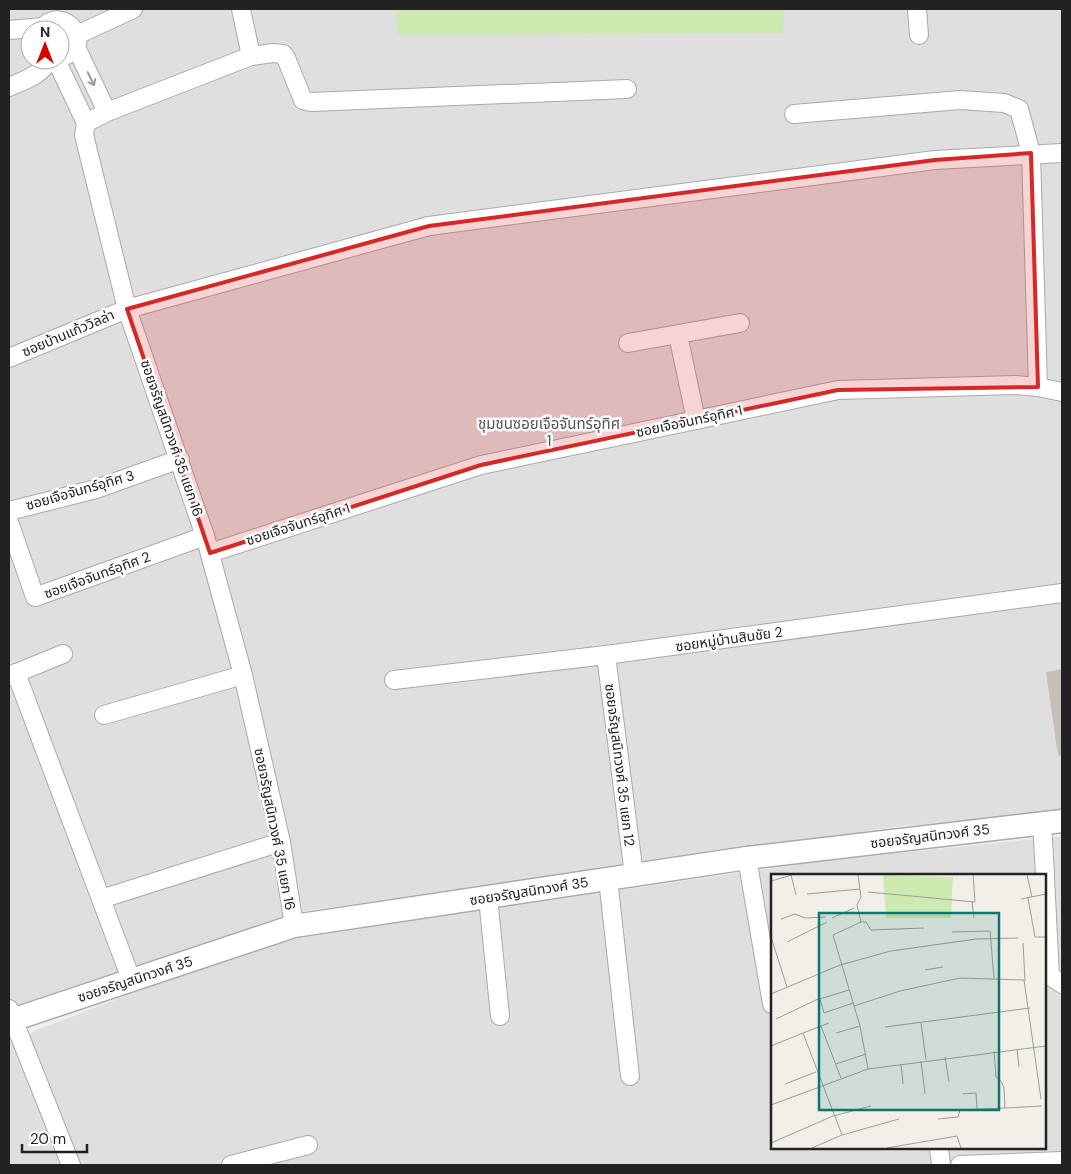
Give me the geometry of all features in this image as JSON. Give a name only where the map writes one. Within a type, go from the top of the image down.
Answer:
[{"type":"street","points":[[70,51],[76,41],[133,9]]},
{"type":"street","points":[[241,9],[250,56]]},
{"type":"street","points":[[917,9],[919,35]]},
{"type":"street","points":[[70,24],[107,112]]},
{"type":"street","points":[[61,70],[86,123],[107,112],[250,56],[273,53],[283,54],[303,100],[310,102],[627,89]]},
{"type":"street","points":[[9,87],[30,78],[41,70]]},
{"type":"street","points":[[794,114],[960,100],[1004,103],[1019,109],[1031,153],[1038,387]]},
{"type":"street","name":"ซอยจรัญสนิทวงศ์ 35 แยก 16","points":[[86,123],[84,135],[127,309],[208,544],[243,675],[281,842],[294,926]]},
{"type":"street","name":"ซอยบ้านแก้ววิลล่า","points":[[9,358],[127,309],[429,226],[935,160],[1031,153],[1062,153]]},
{"type":"street","points":[[628,343],[740,323]]},
{"type":"street","points":[[678,335],[696,420]]},
{"type":"street","name":"ซอยเจือจันทร์อุทิศ 1","points":[[208,544],[480,465],[838,390],[1015,385],[1062,392]]},
{"type":"street","name":"ซอยเจือจันทร์อุทิศ 3","points":[[9,511],[96,489],[180,459]]},
{"type":"street","name":"ซอยเจือจันทร์อุทิศ 2","points":[[9,522],[35,597],[208,544]]},
{"type":"street","name":"ซอยหมู่บ้านสินชัย 2","points":[[394,680],[606,655],[1062,593]]},
{"type":"street","points":[[63,654],[12,675],[131,980]]},
{"type":"street","name":"ซอยจรัญสนิทวงศ์ 35 แยก 12","points":[[606,655],[634,875]]},
{"type":"street","points":[[104,715],[243,675]]},
{"type":"street","points":[[1045,874],[1052,822]]},
{"type":"street","name":"ซอยจรัญสนิทวงศ์ 35","points":[[10,1017],[131,980],[294,926],[746,858],[1052,822]]},
{"type":"street","points":[[101,899],[281,842]]},
{"type":"street","points":[[746,858],[771,998]]},
{"type":"street","points":[[608,879],[630,1076]]},
{"type":"street","points":[[1046,897],[1050,976],[1062,984]]},
{"type":"street","points":[[488,898],[500,1016]]},
{"type":"street","points":[[10,1017],[71,1165]]},
{"type":"street","points":[[231,1165],[308,1145]]},
{"type":"street","points":[[939,1149],[940,1165]]},
{"type":"street","points":[[960,1165],[1062,1161]]},
{"type":"highlighted area","points":[[1031,153],[1038,387],[838,390],[481,465],[210,553],[127,309],[429,226],[935,160]]},
{"type":"shaded area","points":[[9,9],[1062,9],[1062,812],[901,826],[305,911],[51,995],[9,1012]]},
{"type":"shaded area","points":[[1062,836],[1062,1161],[1060,1165],[9,1165],[9,1041],[169,979],[281,939],[815,862]]},
{"type":"green space","points":[[395,9],[784,9],[783,33],[398,35]]},
{"type":"building","points":[[1062,669],[1062,755],[1058,756],[1046,672]]},
{"type":"district","name":"ชุมชนซอยเจือจันทร์อุทิศ 1","points":[[549,432]]}]
